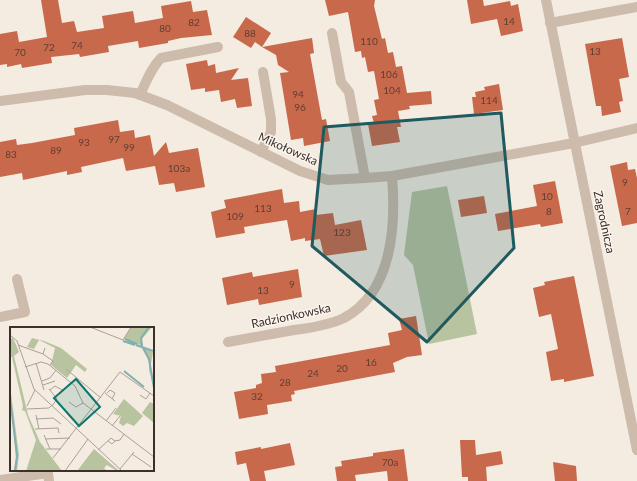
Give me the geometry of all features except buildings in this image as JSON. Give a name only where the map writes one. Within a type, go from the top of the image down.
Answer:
[{"type":"street","name":"Zagrodnicza","points":[[546,0],[637,450]]},
{"type":"street","points":[[550,23],[637,6]]},
{"type":"street","points":[[332,33],[341,82],[349,92],[365,178]]},
{"type":"street","points":[[140,95],[149,74],[161,58],[218,47]]},
{"type":"street","points":[[261,152],[271,132],[271,119],[263,72]]},
{"type":"street","name":"Mikołowska","points":[[0,101],[85,90],[107,90],[135,93],[166,105],[300,171],[328,180],[392,176],[574,143],[637,128]]},
{"type":"street","name":"Radzionkowska","points":[[228,342],[320,326],[344,318],[363,304],[378,284],[387,262],[392,230],[394,199],[392,176]]},
{"type":"street","points":[[0,317],[25,312],[17,279]]},
{"type":"street","points":[[0,480],[48,477]]},
{"type":"highlighted area","points":[[501,113],[514,248],[427,342],[312,246],[324,127]]},
{"type":"green space","points":[[447,186],[477,334],[429,344],[413,265],[404,255],[412,192]]}]
